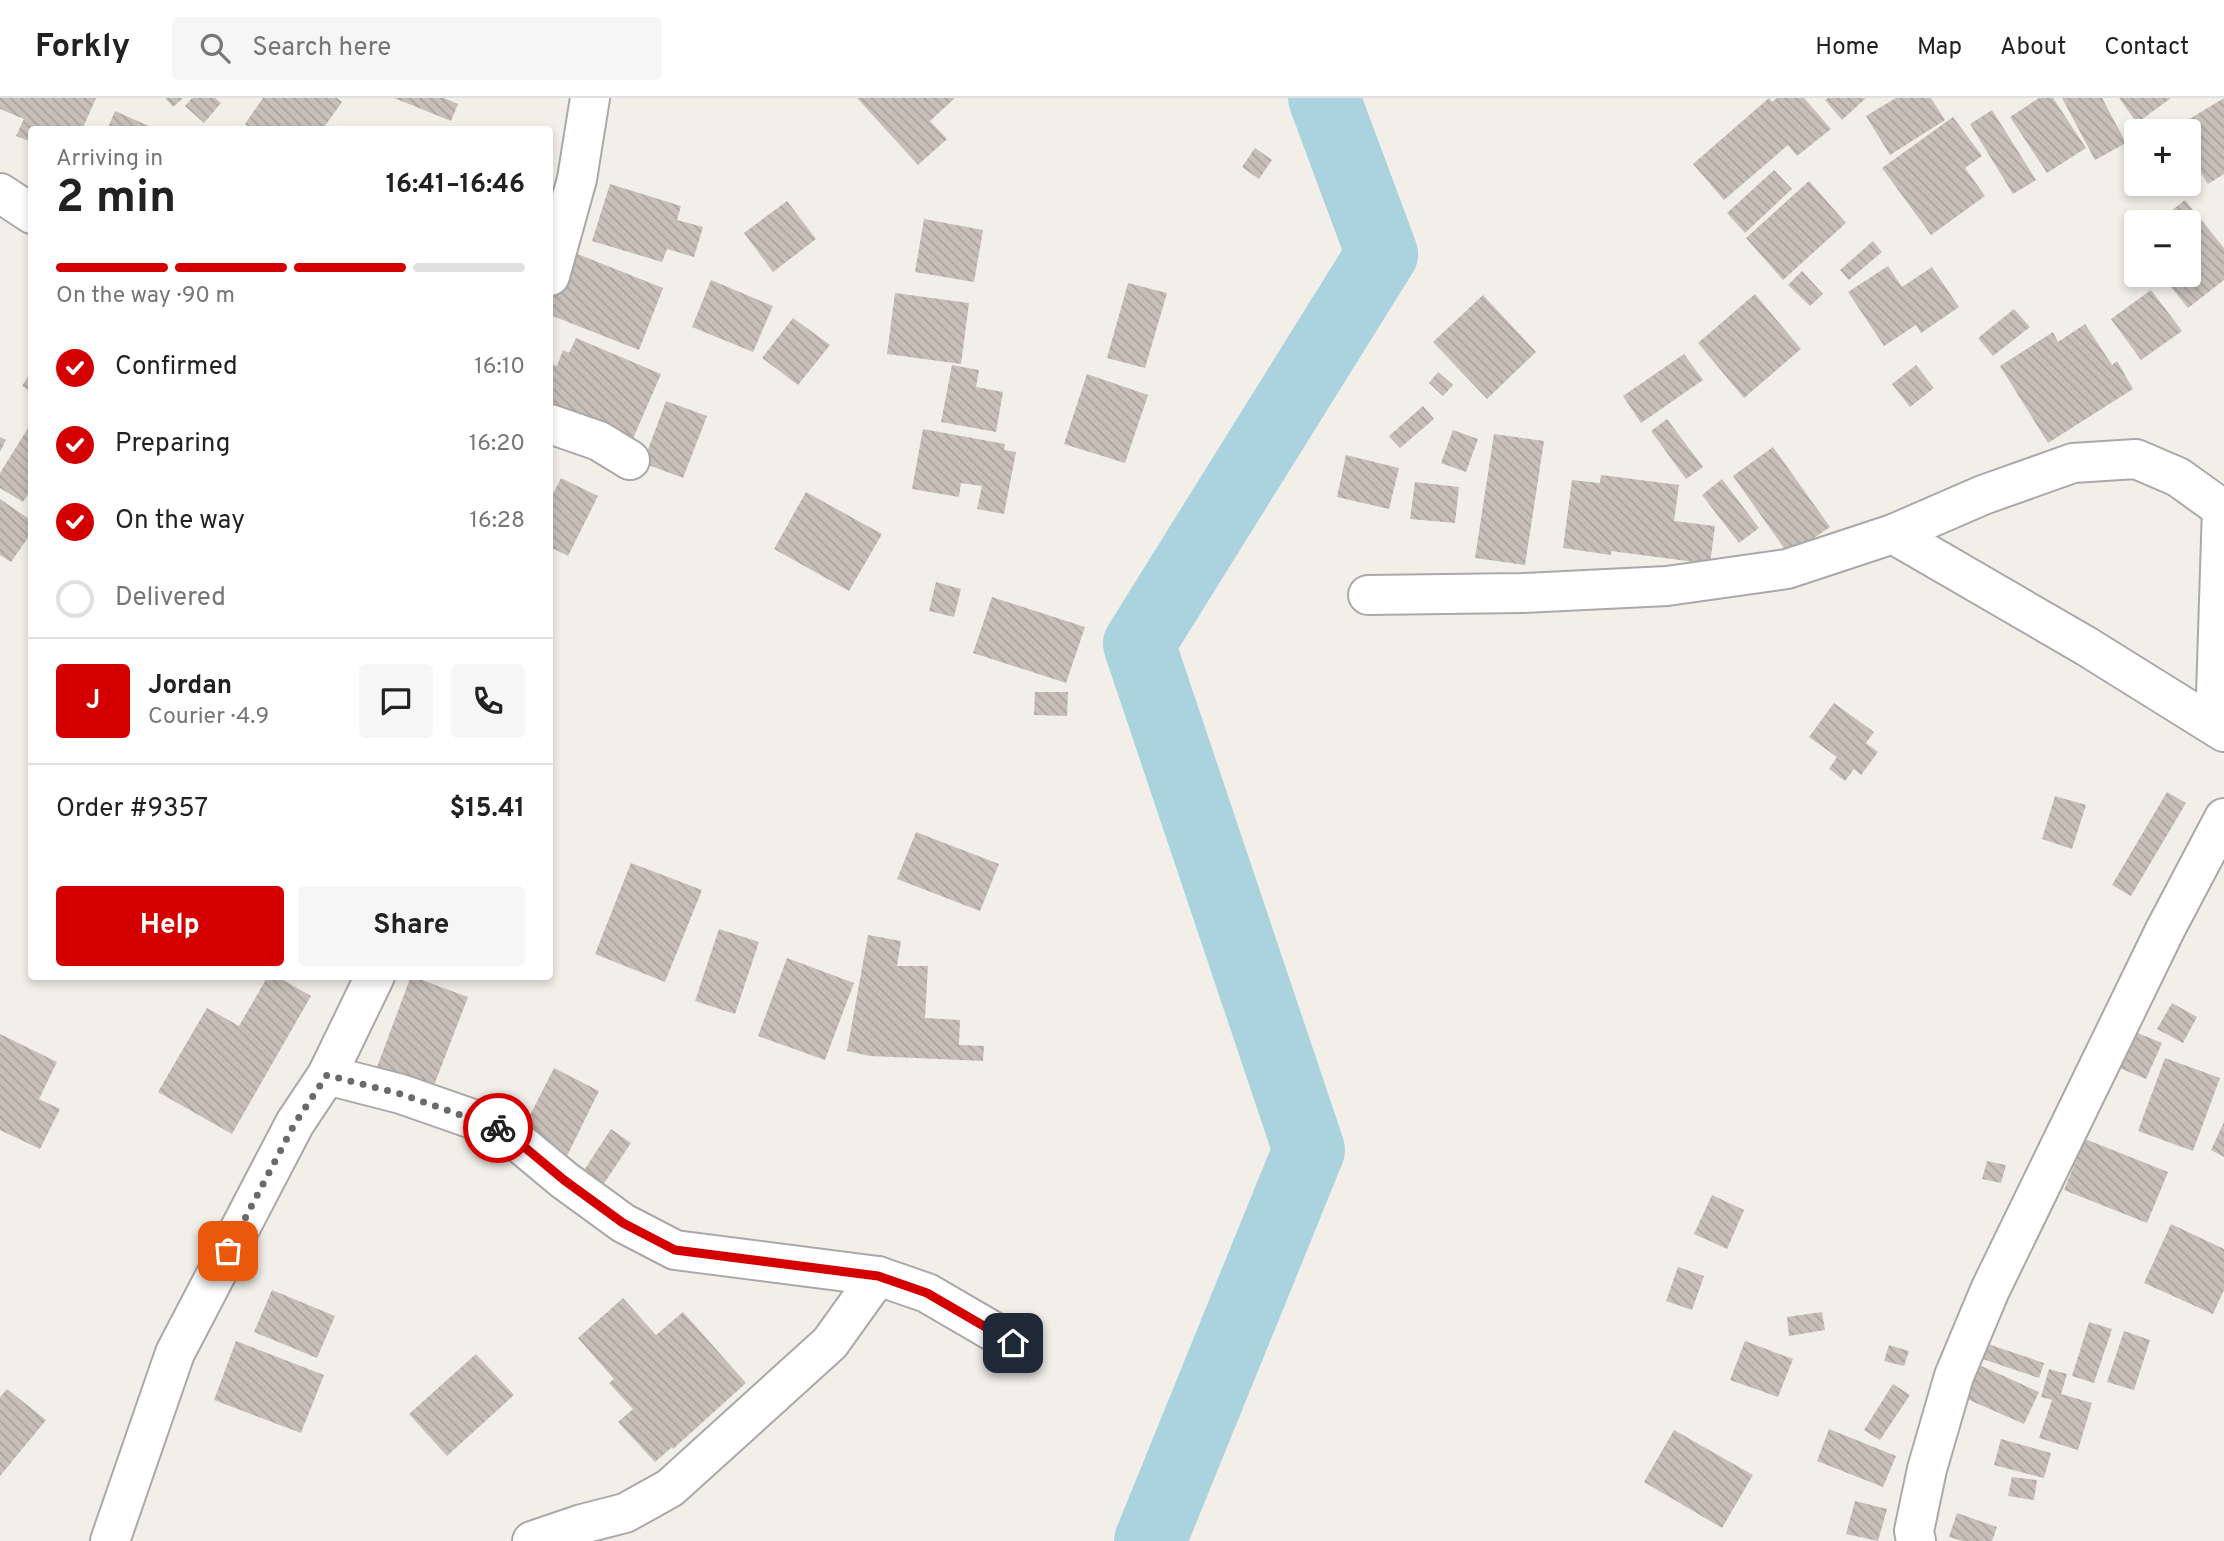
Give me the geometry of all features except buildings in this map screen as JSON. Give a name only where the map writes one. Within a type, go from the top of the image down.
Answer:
[{"type":"street","points":[[553,266],[578,179],[590,98]]},
{"type":"street","points":[[0,193],[28,211]]},
{"type":"street","points":[[553,425],[599,441],[630,460]]},
{"type":"street","points":[[1368,595],[1522,593],[1667,586],[1787,569],[1893,534],[1983,495],[2073,463],[2136,459],[2178,477],[2223,509],[2219,729]]},
{"type":"street","points":[[1893,534],[2086,646],[2219,729]]},
{"type":"street","points":[[1916,1541],[1914,1531],[1931,1456],[1954,1376],[1985,1302],[2159,942],[2224,818]]},
{"type":"street","points":[[110,1541],[176,1353],[295,1123],[327,1075],[373,980]]},
{"type":"street","points":[[327,1075],[401,1094],[504,1130],[564,1180],[623,1223],[675,1250],[878,1276],[927,1293],[1013,1343]]},
{"type":"street","points":[[532,1541],[625,1513],[670,1488],[830,1343],[878,1276]]},
{"type":"waterway","points":[[1150,1541],[1309,1150],[1139,644],[1382,254],[1324,98]]},
{"type":"way so far","points":[[228,1251],[295,1123],[327,1075],[401,1094],[498,1128]]},
{"type":"route","points":[[498,1128],[623,1223],[675,1250],[878,1276],[927,1293],[1013,1343]]}]
